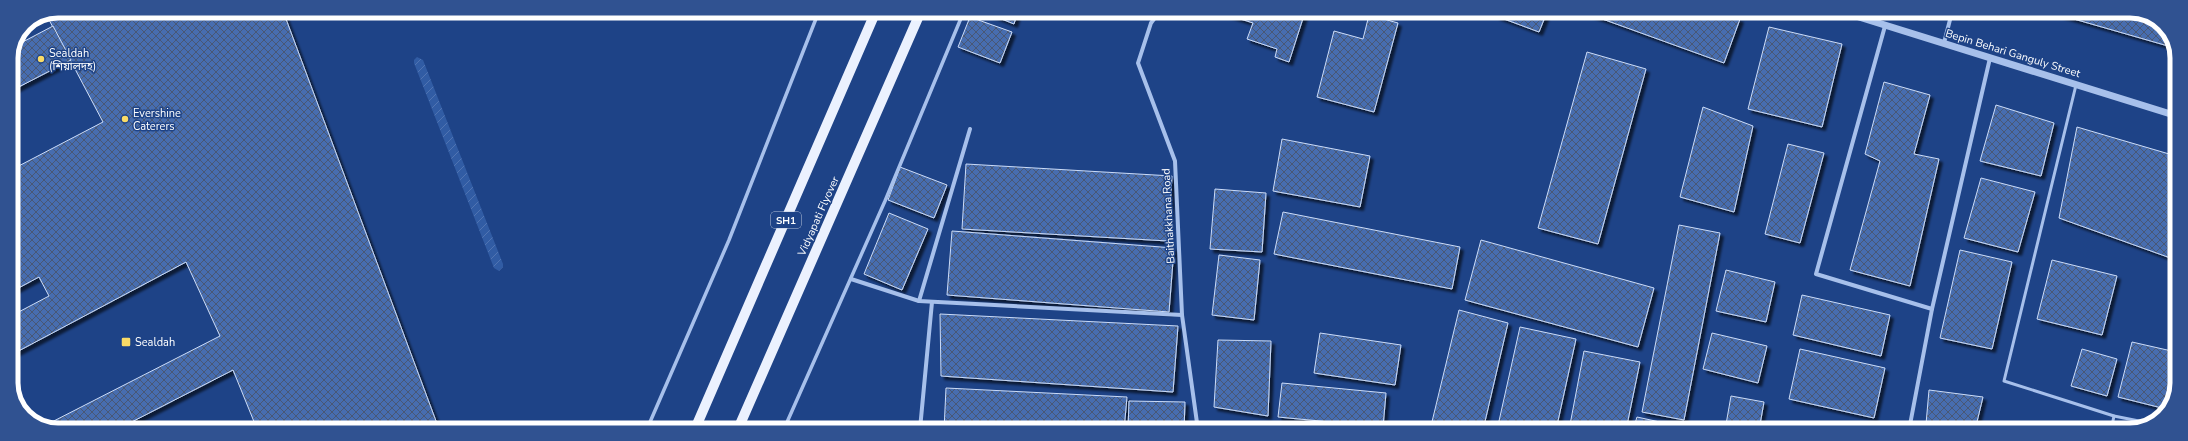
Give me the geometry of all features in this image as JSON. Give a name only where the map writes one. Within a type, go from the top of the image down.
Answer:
[{"type":"main road","name":"SH1","points":[[698,423],[873,18]]},
{"type":"main road","name":"Vidyapati Flyover","points":[[741,423],[918,18]]},
{"type":"street","points":[[650,423],[729,240],[816,18]]},
{"type":"street","points":[[787,423],[851,279],[961,18]]},
{"type":"street","name":"Baithakkhana Road","points":[[1155,18],[1151,23],[1138,63],[1175,161],[1182,315],[1197,423]]},
{"type":"street","name":"Bepin Behari Ganguly Street","points":[[1861,18],[2170,114]]},
{"type":"street","points":[[1944,43],[1950,18]]},
{"type":"street","points":[[1885,26],[1816,274],[1932,309]]},
{"type":"street","points":[[1910,423],[1932,309],[1990,57]]},
{"type":"street","points":[[919,301],[970,129]]},
{"type":"street","points":[[851,279],[919,301],[1182,315]]},
{"type":"street","points":[[921,423],[932,302]]},
{"type":"lane","points":[[2076,85],[2004,382],[2114,416],[2141,421]]},
{"type":"lane","points":[[2112,423],[2114,416]]},
{"type":"shaded area","points":[[417,57],[423,60],[503,264],[503,267],[499,271],[494,268],[414,63],[414,60]]},
{"type":"building","name":"Sealdah","points":[[58,18],[286,18],[437,423],[255,423],[233,370],[130,423],[52,422],[220,336],[186,262],[18,351],[18,312],[49,296],[39,277],[18,288],[18,166],[103,122],[49,20]]},
{"type":"building","points":[[970,18],[1012,32],[1000,63],[958,47]]},
{"type":"building","points":[[999,18],[1016,18],[1014,24]]},
{"type":"building","points":[[1238,18],[1303,18],[1289,62],[1275,57],[1277,49],[1247,39],[1253,23]]},
{"type":"building","points":[[1368,18],[1380,18],[1398,23],[1374,112],[1317,97],[1334,31],[1363,39]]},
{"type":"building","points":[[1501,18],[1545,18],[1539,32]]},
{"type":"building","points":[[1600,18],[1740,19],[1724,63]]},
{"type":"building","points":[[2070,18],[2130,18],[2143,20],[2150,23],[2160,32],[2168,46]]},
{"type":"building","name":"Sealdah (শিয়ালদহ)","points":[[53,26],[71,60],[18,87],[18,58],[21,43]]},
{"type":"building","points":[[1769,27],[1842,44],[1822,127],[1748,109]]},
{"type":"building","points":[[1587,52],[1646,69],[1598,244],[1538,228]]},
{"type":"building","points":[[1884,82],[1930,95],[1914,154],[1939,159],[1910,286],[1850,270],[1880,161],[1865,154]]},
{"type":"building","points":[[1996,105],[2054,123],[2041,176],[1980,161]]},
{"type":"building","points":[[1703,107],[1753,126],[1734,212],[1680,197]]},
{"type":"building","points":[[2077,127],[2170,154],[2170,258],[2059,218]]},
{"type":"building","points":[[1282,139],[1370,156],[1360,207],[1273,191]]},
{"type":"building","points":[[1788,144],[1824,153],[1800,243],[1765,234]]},
{"type":"building","points":[[966,164],[1172,176],[1168,241],[962,229]]},
{"type":"building","points":[[900,167],[947,185],[934,218],[888,200]]},
{"type":"building","points":[[1981,178],[2035,192],[2018,252],[1964,238]]},
{"type":"building","points":[[1215,189],[1266,193],[1262,252],[1210,249]]},
{"type":"building","points":[[1283,212],[1460,247],[1452,289],[1274,254]]},
{"type":"building","points":[[889,213],[928,229],[902,290],[864,274]]},
{"type":"building","points":[[1679,225],[1720,233],[1684,420],[1642,412]]},
{"type":"building","points":[[952,231],[1174,248],[1169,312],[947,295]]},
{"type":"building","points":[[1481,240],[1654,288],[1638,347],[1465,300]]},
{"type":"building","points":[[1960,250],[2012,262],[1992,349],[1940,338]]},
{"type":"building","points":[[1219,255],[1260,260],[1254,320],[1212,315]]},
{"type":"building","points":[[2052,260],[2117,276],[2102,335],[2037,319]]},
{"type":"building","points":[[1726,270],[1775,282],[1766,322],[1716,311]]},
{"type":"building","points":[[1802,295],[1890,315],[1881,356],[1793,335]]},
{"type":"building","points":[[1459,310],[1508,323],[1485,423],[1432,423]]},
{"type":"building","points":[[940,314],[1178,326],[1173,392],[941,376]]},
{"type":"building","points":[[1520,327],[1576,339],[1558,423],[1499,423]]},
{"type":"building","points":[[1320,333],[1401,345],[1395,385],[1314,373]]},
{"type":"building","points":[[1712,333],[1767,346],[1758,383],[1703,369]]},
{"type":"building","points":[[1218,340],[1271,341],[1268,416],[1214,407]]},
{"type":"building","points":[[2132,342],[2170,351],[2169,390],[2165,403],[2161,408],[2118,397]]},
{"type":"building","points":[[1800,349],[1885,368],[1874,418],[1789,399]]},
{"type":"building","points":[[2082,349],[2117,359],[2107,396],[2071,386]]},
{"type":"building","points":[[1584,351],[1640,362],[1627,423],[1570,423]]},
{"type":"building","points":[[1282,383],[1386,393],[1383,423],[1341,423],[1278,417]]},
{"type":"building","points":[[946,388],[1127,397],[1125,423],[944,423]]},
{"type":"building","points":[[1929,390],[1983,397],[1977,423],[1926,423]]},
{"type":"building","points":[[1731,396],[1764,402],[1760,423],[1726,423]]},
{"type":"building","points":[[1129,401],[1185,402],[1184,423],[1128,423]]},
{"type":"building","points":[[1637,417],[1664,423],[1635,423]]},
{"type":"place","name":"Sealdah (শিয়ালদহ)","points":[[41,59]]},
{"type":"place","name":"Evershine Caterers","points":[[125,119]]},
{"type":"place","name":"Sealdah","points":[[126,342]]}]
